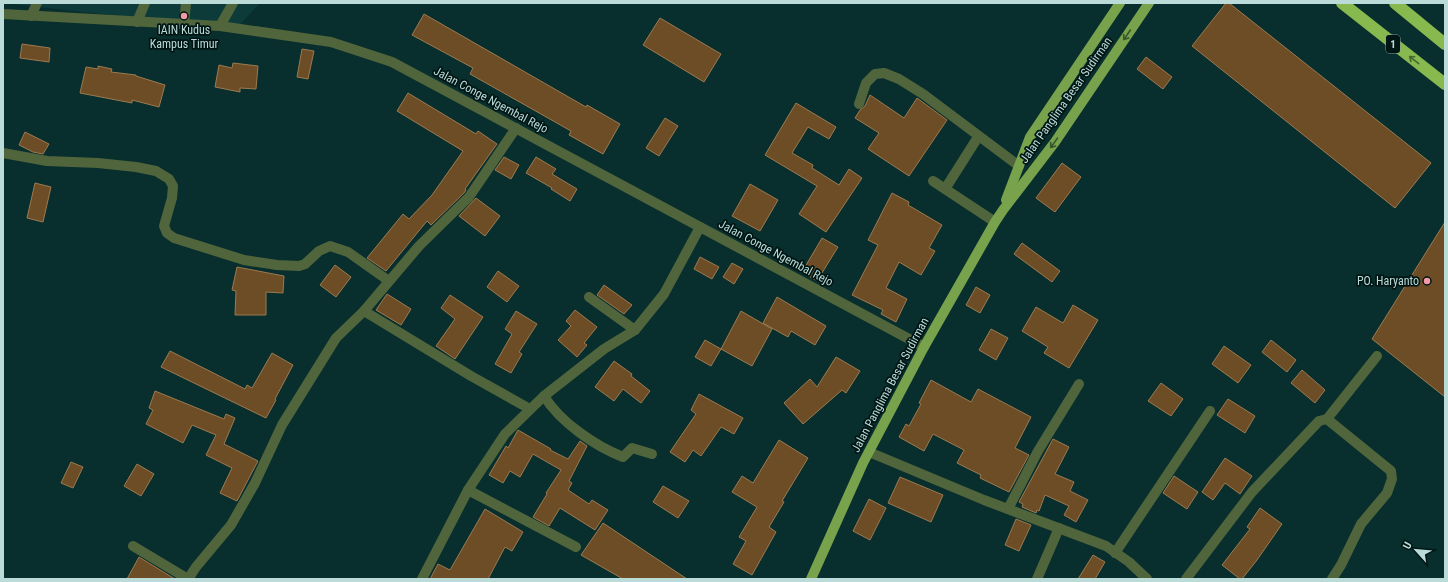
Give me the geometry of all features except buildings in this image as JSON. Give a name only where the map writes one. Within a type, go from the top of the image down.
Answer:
[{"type":"highway","name":"1","points":[[1342,3],[1445,84]]},
{"type":"highway","points":[[1395,3],[1445,44]]},
{"type":"main road","name":"Jalan Panglima Besar Sudirman","points":[[1003,210],[1030,137],[1120,3]]},
{"type":"main road","name":"Jalan Panglima Besar Sudirman","points":[[811,579],[869,452],[924,347],[995,222],[1055,142],[1149,3]]},
{"type":"street","points":[[31,16],[37,3]]},
{"type":"street","points":[[137,22],[145,3]]},
{"type":"street","points":[[184,24],[186,3]]},
{"type":"street","points":[[220,26],[233,3]]},
{"type":"street","name":"Jalan Conge Ngembal Rejo","points":[[3,14],[220,26],[331,42],[392,62],[924,347]]},
{"type":"street","points":[[859,104],[866,83],[875,74],[884,73],[899,79],[923,94],[978,137],[1019,166]]},
{"type":"street","points":[[133,546],[188,579],[196,567],[231,525],[255,483],[282,425],[336,338],[364,311],[419,246],[469,197],[516,128]]},
{"type":"street","points":[[945,189],[978,137]]},
{"type":"street","points":[[3,153],[47,161],[98,163],[136,167],[156,172],[168,179],[173,186],[172,198],[164,226],[167,233],[174,238],[244,260],[265,264],[299,266],[305,264],[319,251],[330,246],[348,252],[390,280]]},
{"type":"street","points":[[933,181],[995,222]]},
{"type":"street","points":[[422,579],[468,490],[505,434],[544,396],[604,349],[635,330],[664,294],[700,227]]},
{"type":"street","points":[[589,297],[635,330]]},
{"type":"street","points":[[364,311],[471,376],[530,409]]},
{"type":"street","points":[[1186,579],[1252,492],[1319,421],[1327,419],[1377,356]]},
{"type":"street","points":[[1008,509],[1038,451],[1079,384]]},
{"type":"street","points":[[544,396],[548,404],[562,418],[602,447],[623,457],[632,448],[652,454]]},
{"type":"street","points":[[1115,553],[1210,411]]},
{"type":"street","points":[[1327,419],[1391,471],[1392,479],[1387,493],[1361,524],[1341,565],[1332,579]]},
{"type":"street","points":[[869,452],[1008,509],[1106,546],[1135,567],[1147,579]]},
{"type":"street","points":[[468,490],[576,547]]},
{"type":"street","points":[[1037,579],[1059,528]]},
{"type":"shaded area","name":"IAIN Kudus Kampus Timur","points":[[3,3],[260,3],[236,29]]},
{"type":"place","name":"IAIN Kudus Kampus Timur","points":[[184,16]]},
{"type":"place","name":"PO. Haryanto","points":[[1427,281]]}]
